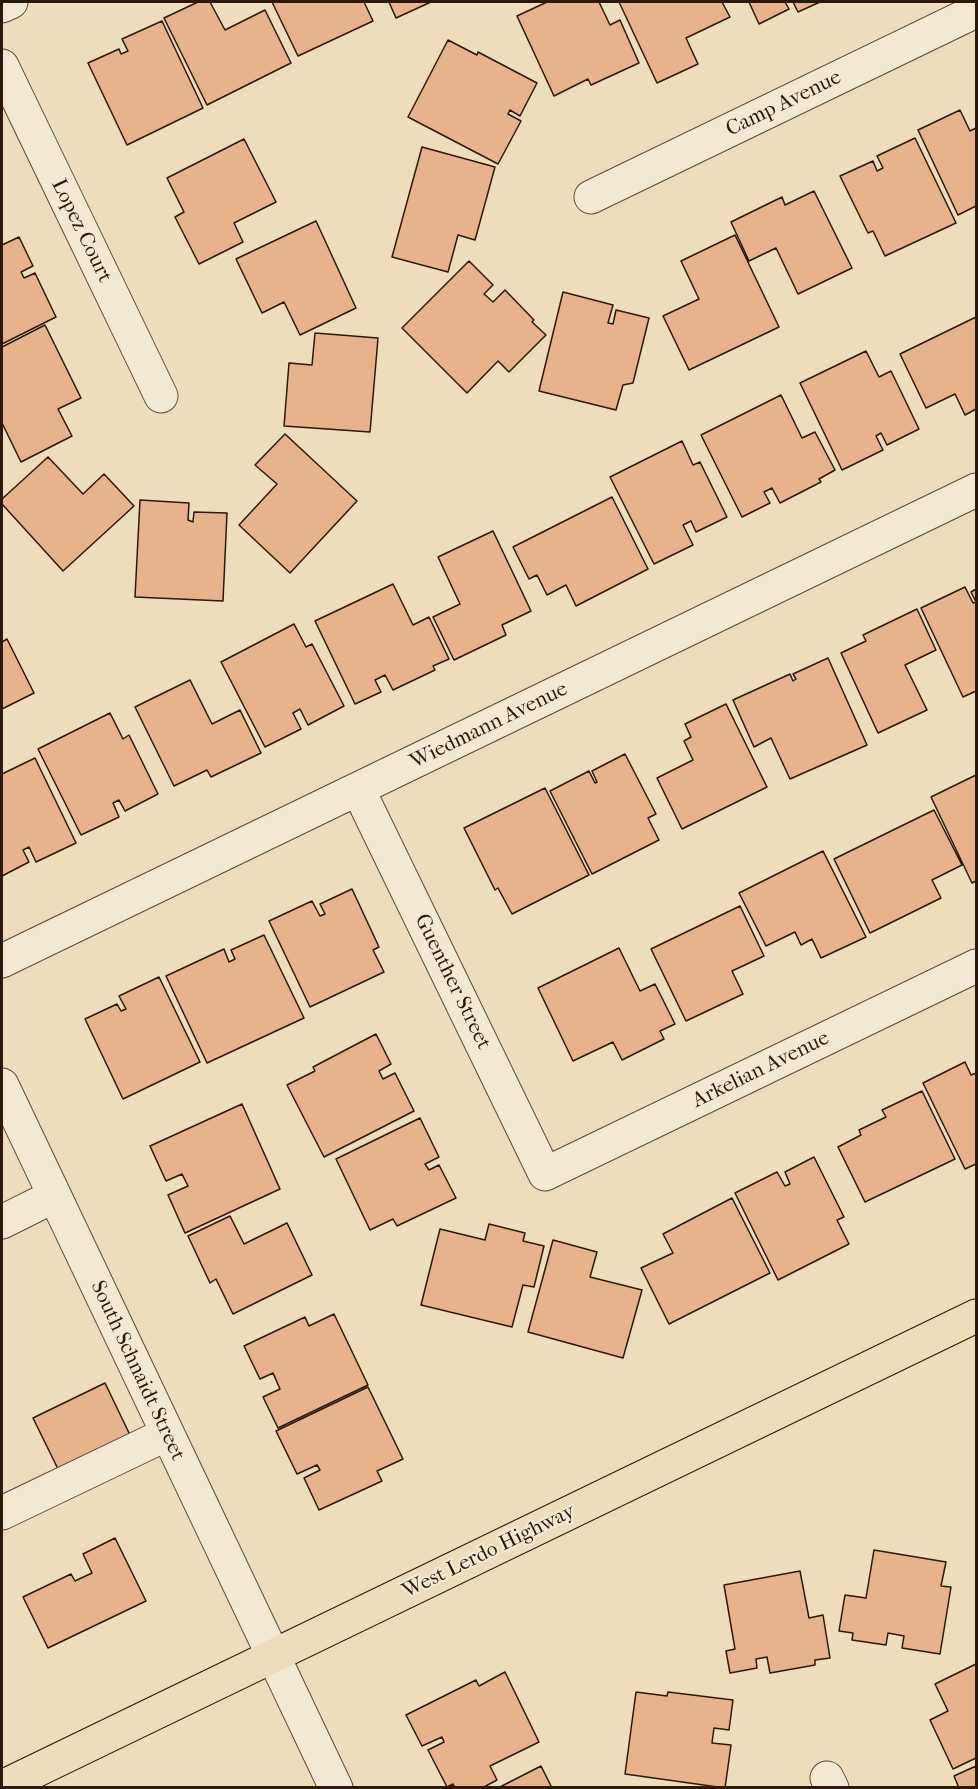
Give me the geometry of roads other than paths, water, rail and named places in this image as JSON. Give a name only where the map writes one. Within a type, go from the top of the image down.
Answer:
[{"type":"main road","name":"West Lerdo Highway","points":[[2,1787],[976,1316]]},
{"type":"street","points":[[2,6],[11,2]]},
{"type":"street","name":"Camp Avenue","points":[[591,197],[976,11]]},
{"type":"street","name":"Lopez Court","points":[[2,66],[161,396]]},
{"type":"street","name":"Wiedmann Avenue","points":[[2,961],[976,490]]},
{"type":"street","name":"Guenther Street","points":[[358,789],[545,1174]]},
{"type":"street","name":"Arkelian Avenue","points":[[545,1174],[976,966]]},
{"type":"street","name":"South Schnaidt Street","points":[[2,1085],[336,1788]]},
{"type":"street","points":[[2,1222],[54,1196]]},
{"type":"street","points":[[2,1513],[167,1434]]}]
